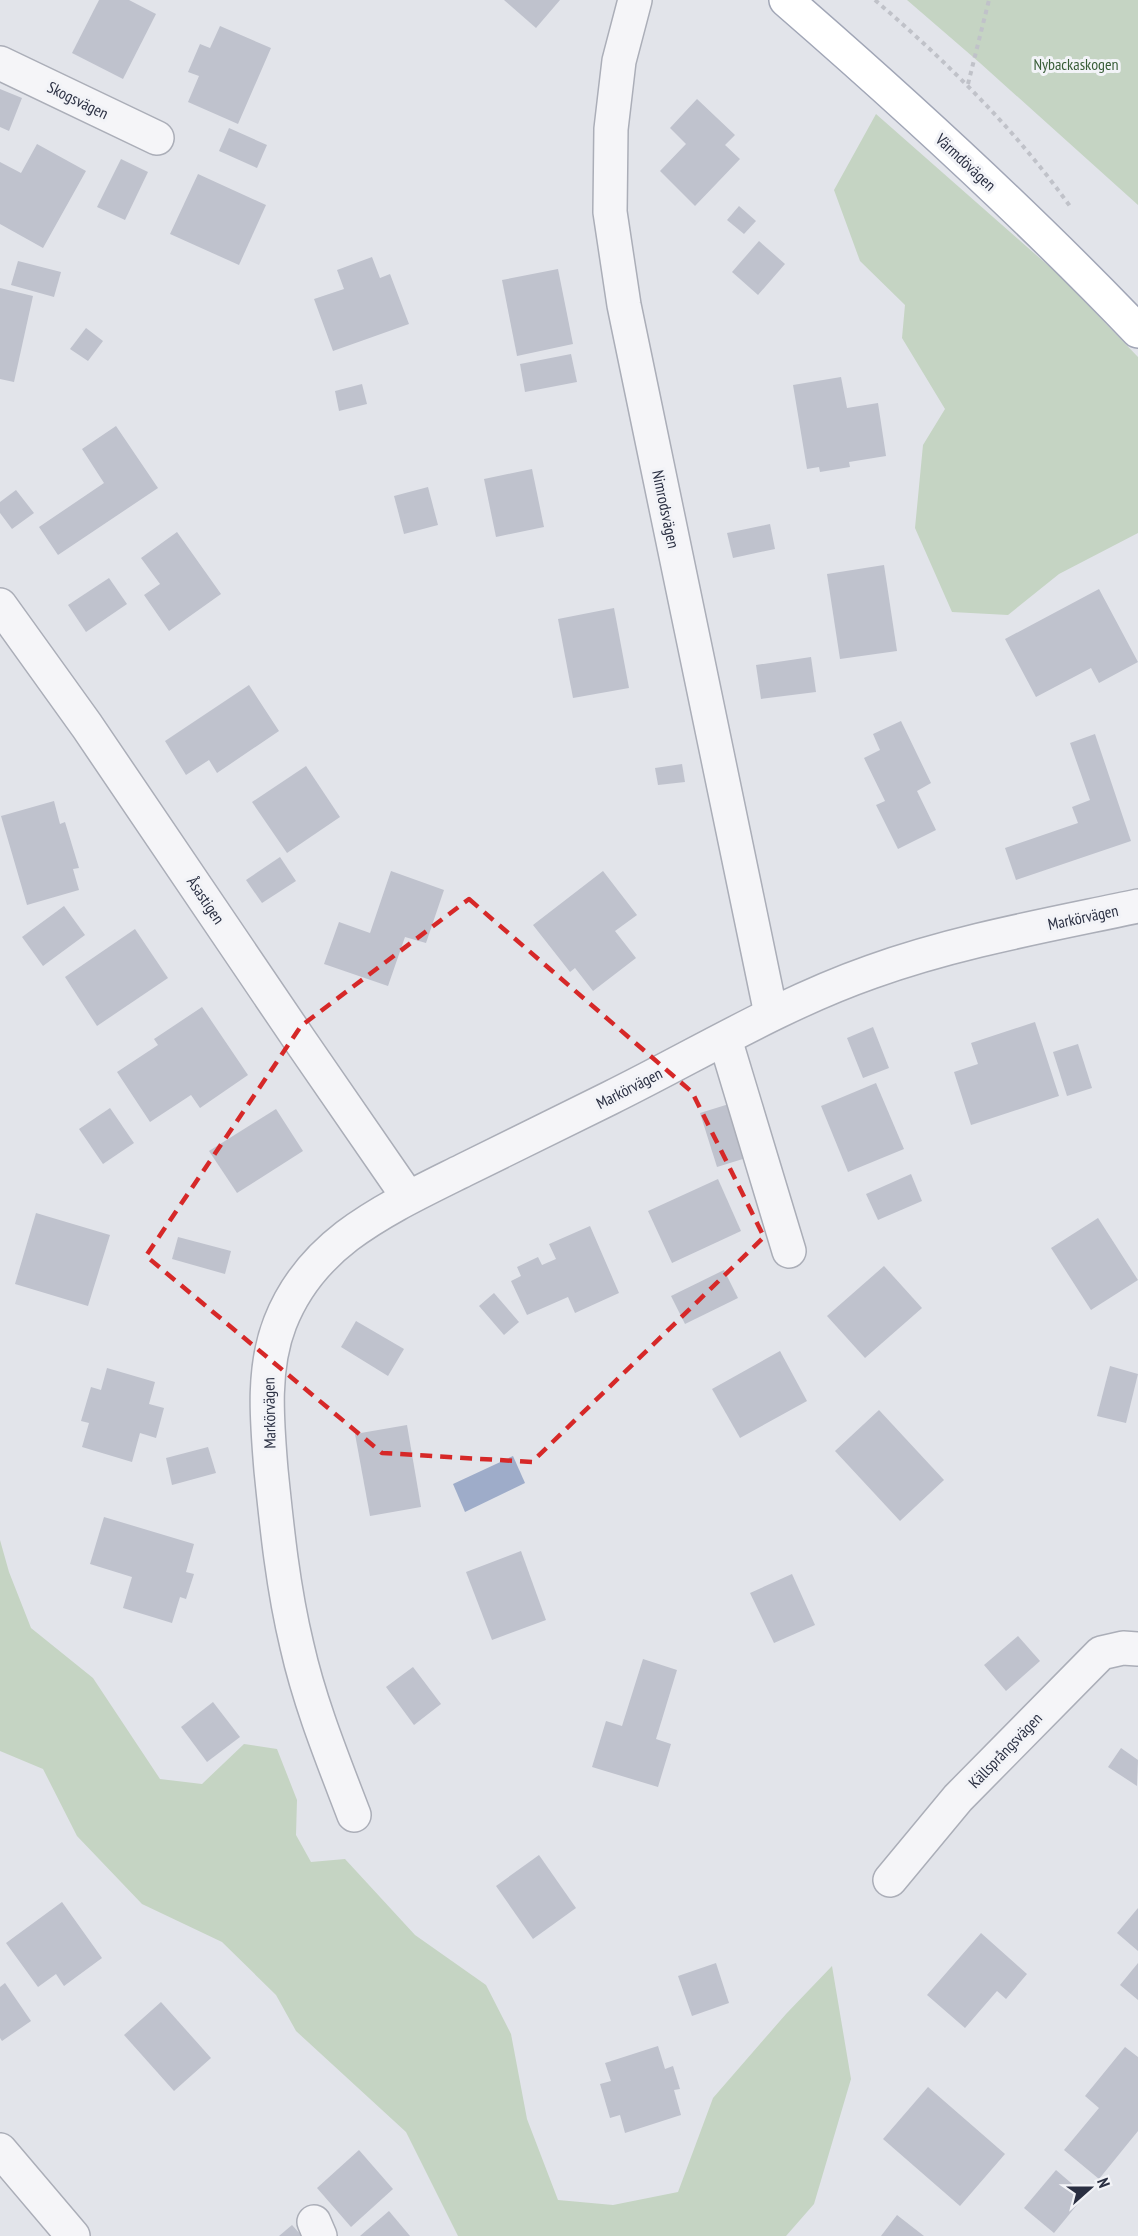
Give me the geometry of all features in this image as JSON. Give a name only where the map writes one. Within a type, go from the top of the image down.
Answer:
[{"type":"main road","name":"Värmdövägen","points":[[786,0],[948,146],[1083,274],[1138,332]]},
{"type":"street","name":"Nimrodsvägen","points":[[635,0],[619,62],[611,129],[610,212],[624,305],[771,1014]]},
{"type":"street","name":"Skogsvägen","points":[[0,63],[157,138]]},
{"type":"street","name":"Åsastigen","points":[[0,605],[87,726],[408,1197]]},
{"type":"street","name":"Markörvägen","points":[[354,1815],[325,1738],[297,1648],[278,1545],[267,1428],[268,1370],[279,1324],[298,1287],[317,1261],[349,1234],[408,1197],[617,1095],[771,1014],[892,965],[1010,933],[1138,906]]},
{"type":"street","points":[[724,1039],[789,1251]]},
{"type":"street","name":"Källsprångsvägen","points":[[890,1880],[958,1798],[1101,1653],[1123,1648],[1138,1649]]},
{"type":"street","points":[[0,2150],[73,2236]]},
{"type":"path","points":[[875,0],[968,84],[1010,129],[1074,213]]},
{"type":"path","points":[[968,84],[989,0]]},
{"type":"highlighted area","points":[[469,899],[692,1092],[764,1237],[532,1462],[382,1453],[146,1256],[301,1026]]},
{"type":"green space","name":"Nybackaskogen","points":[[907,0],[1138,0],[1138,205],[980,63]]},
{"type":"green space","points":[[876,114],[1059,275],[1138,357],[1138,533],[1059,574],[1008,615],[952,612],[915,528],[923,445],[945,409],[902,338],[905,305],[860,261],[834,190]]},
{"type":"green space","points":[[0,1540],[9,1572],[31,1628],[93,1678],[160,1779],[202,1784],[244,1744],[277,1749],[297,1800],[296,1835],[311,1862],[345,1859],[415,1935],[486,1985],[511,2034],[527,2119],[558,2200],[613,2205],[678,2192],[713,2098],[786,2014],[832,1966],[851,2079],[814,2204],[786,2236],[458,2236],[406,2132],[296,2031],[276,1995],[222,1942],[142,1904],[77,1836],[43,1769],[0,1751]]},
{"type":"water","points":[[513,1456],[525,1483],[465,1512],[453,1484]]},
{"type":"building","points":[[99,0],[129,0],[156,14],[123,79],[72,53]]},
{"type":"building","points":[[504,0],[560,0],[536,28]]},
{"type":"building","points":[[220,26],[271,48],[238,124],[188,102],[199,76],[188,72],[200,44],[210,48]]},
{"type":"building","points":[[0,89],[22,98],[9,131],[0,127]]},
{"type":"building","points":[[697,99],[735,135],[725,145],[740,159],[695,206],[660,171],[686,144],[670,128]]},
{"type":"building","points":[[229,128],[267,145],[257,168],[219,151]]},
{"type":"building","points":[[37,144],[86,171],[43,248],[0,224],[0,162],[21,173]]},
{"type":"building","points":[[121,159],[148,172],[125,220],[97,207]]},
{"type":"building","points":[[198,174],[266,205],[239,265],[170,234]]},
{"type":"building","points":[[739,206],[756,221],[744,234],[727,220]]},
{"type":"building","points":[[759,241],[785,264],[758,295],[732,272]]},
{"type":"building","points":[[372,257],[380,278],[390,274],[409,324],[333,351],[314,299],[344,289],[337,270]]},
{"type":"building","points":[[18,261],[61,272],[54,297],[11,285]]},
{"type":"building","points":[[558,269],[573,344],[517,356],[502,280]]},
{"type":"building","points":[[0,288],[33,296],[14,382],[0,379]]},
{"type":"building","points":[[86,328],[103,341],[88,361],[70,349]]},
{"type":"building","points":[[571,354],[577,382],[525,392],[520,364]]},
{"type":"building","points":[[841,377],[847,408],[878,403],[886,456],[849,462],[850,467],[820,472],[819,467],[807,469],[793,385]]},
{"type":"building","points":[[362,384],[367,404],[339,411],[335,391]]},
{"type":"building","points":[[116,426],[158,488],[58,555],[39,527],[104,483],[82,449]]},
{"type":"building","points":[[532,469],[544,527],[496,537],[484,479]]},
{"type":"building","points":[[428,487],[438,525],[404,534],[394,496]]},
{"type":"building","points":[[16,490],[34,513],[12,529],[0,513],[0,502]]},
{"type":"building","points":[[770,524],[775,549],[733,558],[727,533]]},
{"type":"building","points":[[177,532],[221,594],[169,631],[144,595],[160,584],[141,558]]},
{"type":"building","points":[[884,565],[897,651],[840,659],[827,574]]},
{"type":"building","points":[[109,578],[127,604],[86,632],[68,605]]},
{"type":"building","points":[[1099,589],[1138,662],[1099,683],[1091,668],[1036,697],[1005,639]]},
{"type":"building","points":[[614,608],[629,688],[573,698],[558,619]]},
{"type":"building","points":[[811,657],[816,692],[761,699],[756,665]]},
{"type":"building","points":[[249,685],[279,731],[217,773],[209,760],[186,775],[165,741]]},
{"type":"building","points":[[901,721],[931,783],[917,791],[936,830],[898,849],[876,805],[885,801],[864,758],[880,750],[873,734]]},
{"type":"building","points":[[1095,734],[1131,841],[1016,880],[1005,848],[1078,823],[1072,807],[1090,800],[1070,743]]},
{"type":"building","points":[[682,764],[685,782],[658,785],[655,768]]},
{"type":"building","points":[[306,766],[340,817],[287,853],[252,802]]},
{"type":"building","points":[[54,801],[60,824],[65,822],[79,868],[73,869],[79,890],[27,905],[1,816]]},
{"type":"building","points":[[280,857],[296,881],[262,903],[246,880]]},
{"type":"building","points":[[391,871],[444,890],[426,943],[405,937],[388,986],[324,964],[339,922],[370,933]]},
{"type":"building","points":[[603,871],[637,915],[615,931],[636,958],[593,991],[575,968],[570,972],[533,925]]},
{"type":"building","points":[[64,906],[85,935],[43,966],[22,937]]},
{"type":"building","points":[[135,929],[168,978],[97,1026],[65,977]]},
{"type":"building","points":[[202,1007],[248,1075],[200,1108],[191,1095],[150,1122],[117,1072],[158,1045],[154,1039]]},
{"type":"building","points":[[1035,1022],[1059,1096],[971,1125],[954,1072],[978,1064],[971,1043]]},
{"type":"building","points":[[873,1027],[889,1068],[863,1078],[847,1038]]},
{"type":"building","points":[[1078,1044],[1092,1088],[1067,1096],[1053,1052]]},
{"type":"building","points":[[876,1083],[904,1149],[848,1172],[821,1106]]},
{"type":"building","points":[[729,1104],[746,1158],[717,1167],[700,1113]]},
{"type":"building","points":[[110,1108],[134,1143],[103,1164],[79,1129]]},
{"type":"building","points":[[276,1109],[303,1151],[237,1193],[209,1151]]},
{"type":"building","points":[[911,1174],[922,1201],[878,1220],[866,1194]]},
{"type":"building","points":[[718,1179],[741,1231],[672,1263],[648,1211]]},
{"type":"building","points":[[36,1213],[110,1235],[88,1306],[15,1284]]},
{"type":"building","points":[[1098,1218],[1138,1280],[1091,1310],[1051,1248]]},
{"type":"building","points":[[590,1226],[619,1293],[575,1313],[568,1297],[527,1315],[511,1281],[521,1276],[517,1267],[538,1257],[542,1265],[556,1259],[549,1244]]},
{"type":"building","points":[[178,1237],[231,1251],[225,1274],[172,1259]]},
{"type":"building","points":[[884,1266],[922,1308],[865,1358],[827,1316]]},
{"type":"building","points":[[724,1270],[738,1298],[685,1324],[671,1296]]},
{"type":"building","points":[[494,1293],[519,1322],[504,1335],[479,1306]]},
{"type":"building","points":[[356,1321],[404,1349],[388,1376],[341,1347]]},
{"type":"building","points":[[780,1351],[807,1401],[740,1438],[712,1389]]},
{"type":"building","points":[[1110,1366],[1138,1374],[1126,1423],[1097,1416]]},
{"type":"building","points":[[107,1368],[155,1382],[149,1404],[164,1408],[156,1438],[140,1433],[132,1462],[82,1447],[89,1423],[81,1421],[91,1387],[101,1390]]},
{"type":"building","points":[[879,1410],[944,1480],[900,1521],[835,1451]]},
{"type":"building","points":[[407,1425],[421,1507],[370,1516],[355,1434]]},
{"type":"building","points":[[208,1447],[216,1473],[172,1485],[166,1458]]},
{"type":"building","points":[[104,1517],[194,1544],[186,1572],[194,1574],[186,1599],[180,1597],[172,1623],[123,1608],[132,1577],[90,1564]]},
{"type":"building","points":[[521,1551],[546,1620],[492,1640],[466,1572]]},
{"type":"building","points":[[792,1574],[815,1625],[774,1643],[750,1593]]},
{"type":"building","points":[[1018,1636],[1040,1661],[1006,1691],[984,1665]]},
{"type":"building","points":[[643,1659],[677,1670],[656,1739],[671,1744],[658,1787],[592,1767],[606,1721],[622,1726]]},
{"type":"building","points":[[413,1667],[441,1704],[414,1725],[386,1687]]},
{"type":"building","points":[[213,1702],[240,1737],[207,1762],[181,1727]]},
{"type":"building","points":[[1121,1748],[1138,1760],[1137,1786],[1108,1767]]},
{"type":"building","points":[[539,1855],[576,1908],[533,1939],[496,1886]]},
{"type":"building","points":[[62,1902],[102,1958],[64,1986],[56,1974],[38,1987],[6,1943]]},
{"type":"building","points":[[1138,1908],[1138,1951],[1117,1933]]},
{"type":"building","points":[[981,1933],[1027,1974],[1006,1999],[997,1991],[965,2028],[927,1995]]},
{"type":"building","points":[[716,1963],[729,2003],[692,2016],[678,1976]]},
{"type":"building","points":[[1138,1963],[1138,2000],[1120,1985]]},
{"type":"building","points":[[5,1983],[31,2021],[2,2041],[0,2038],[0,1987]]},
{"type":"building","points":[[161,2002],[211,2058],[174,2091],[124,2035]]},
{"type":"building","points":[[658,2046],[665,2069],[673,2066],[680,2089],[674,2090],[681,2115],[625,2133],[620,2115],[610,2118],[600,2084],[611,2081],[605,2063]]},
{"type":"building","points":[[1125,2047],[1138,2057],[1138,2131],[1099,2179],[1064,2150],[1099,2108],[1085,2096]]},
{"type":"building","points":[[928,2087],[1005,2154],[960,2206],[883,2139]]},
{"type":"building","points":[[359,2150],[393,2189],[351,2227],[317,2188]]},
{"type":"building","points":[[1056,2170],[1085,2195],[1054,2233],[1024,2208]]},
{"type":"building","points":[[389,2211],[410,2236],[360,2236]]},
{"type":"building","points":[[897,2215],[924,2236],[881,2236]]},
{"type":"building","points":[[292,2225],[302,2236],[279,2236]]}]
